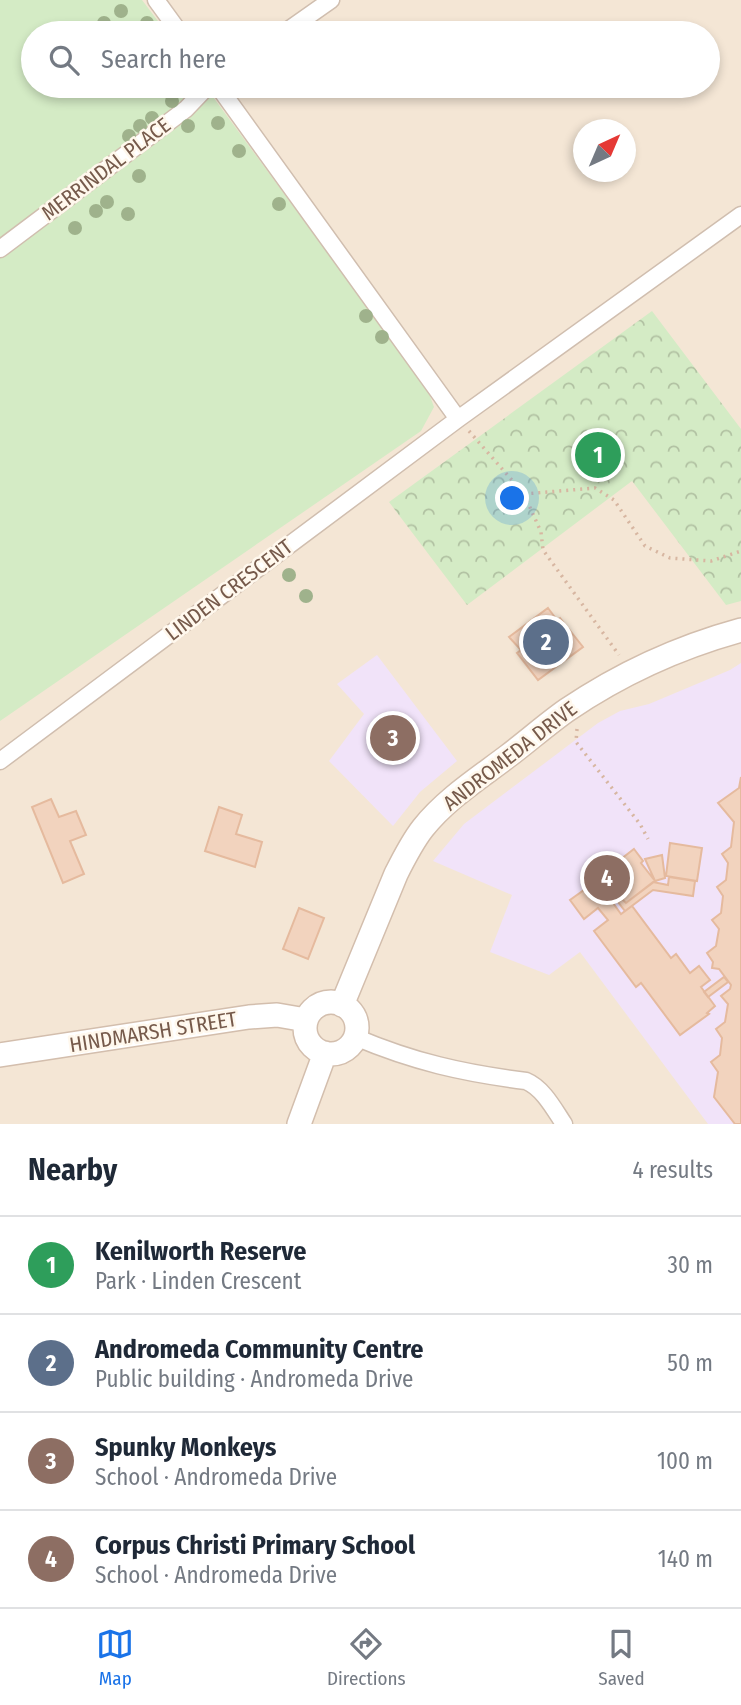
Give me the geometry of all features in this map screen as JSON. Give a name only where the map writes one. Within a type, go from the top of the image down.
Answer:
[{"type":"street","points":[[156,0],[171,21]]},
{"type":"street","points":[[301,21],[331,0]]},
{"type":"street","name":"MERRINDAL PLACE","points":[[0,249],[186,109],[197,98]]},
{"type":"street","points":[[227,98],[458,419]]},
{"type":"street","name":"LINDEN CRESCENT","points":[[0,761],[458,419],[741,215]]},
{"type":"street","name":"ANDROMEDA DRIVE","points":[[342,1006],[396,874],[412,843],[448,802],[566,711],[630,672],[700,642],[741,630]]},
{"type":"street","points":[[334,1003],[353,1015],[355,1037],[340,1053],[325,1053],[310,1044],[306,1037],[306,1020],[317,1007],[334,1003]]},
{"type":"street","name":"HINDMARSH STREET","points":[[0,1055],[249,1017],[277,1015],[306,1020]]},
{"type":"street","points":[[355,1037],[398,1055],[457,1071],[526,1081],[542,1094],[564,1124]]},
{"type":"street","points":[[299,1124],[325,1053]]},
{"type":"path","points":[[458,419],[524,494],[541,532],[543,550],[630,672]]},
{"type":"path","points":[[524,494],[594,488],[614,500],[645,546],[670,558],[711,561],[741,551]]},
{"type":"path","points":[[577,727],[576,742],[640,824],[648,839]]},
{"type":"shaded area","points":[[0,0],[741,0],[741,1124],[0,1124]]},
{"type":"shaded area","points":[[377,655],[457,761],[420,792],[393,826],[329,761],[364,714],[337,684]]},
{"type":"shaded area","points":[[741,663],[741,1124],[708,1124],[580,952],[549,975],[490,952],[512,895],[433,861],[464,824],[598,723],[620,711],[649,704]]},
{"type":"green space","points":[[0,0],[142,0],[158,21],[21,21],[21,98],[214,98],[427,388],[434,407],[421,431],[0,721]]},
{"type":"green space","points":[[652,311],[741,429],[741,601],[726,605],[632,481],[467,605],[389,502]]},
{"type":"building","points":[[548,608],[557,620],[560,618],[583,647],[538,680],[517,653],[521,650],[509,637]]},
{"type":"building","points":[[741,777],[741,1124],[735,1124],[714,1097],[718,1072],[711,1062],[720,1055],[722,1038],[716,1029],[725,1022],[728,1004],[721,996],[731,985],[719,969],[712,968],[713,962],[707,953],[716,946],[719,929],[712,920],[721,913],[723,896],[717,887],[726,880],[728,863],[722,854],[731,847],[734,822],[718,803],[739,788]]},
{"type":"building","points":[[51,799],[59,817],[76,811],[86,835],[70,841],[84,874],[63,883],[32,807]]},
{"type":"building","points":[[219,807],[242,815],[236,834],[262,842],[255,867],[205,851]]},
{"type":"building","points":[[670,843],[702,848],[697,881],[666,876]]},
{"type":"building","points":[[634,849],[655,881],[626,903],[622,899],[613,903],[621,914],[632,906],[671,958],[676,954],[690,973],[699,966],[710,980],[701,987],[715,1006],[707,1013],[709,1014],[680,1035],[641,983],[636,987],[594,931],[608,920],[598,908],[584,919],[570,900],[598,880],[600,883],[607,878],[604,874]]},
{"type":"building","points":[[662,855],[665,878],[655,881],[645,859]]},
{"type":"building","points":[[669,877],[695,881],[693,896],[653,890],[625,911],[618,902],[622,899],[626,903],[653,882],[668,885]]},
{"type":"building","points":[[299,908],[324,918],[308,959],[283,949]]},
{"type":"building","points":[[724,977],[728,982],[708,997],[704,992]]},
{"type":"place","name":"Kenilworth Reserve","points":[[598,455]]},
{"type":"place","name":"Andromeda Community Centre","points":[[546,642]]},
{"type":"place","name":"Spunky Monkeys","points":[[393,738]]},
{"type":"place","name":"Corpus Christi Primary School","points":[[607,878]]}]
